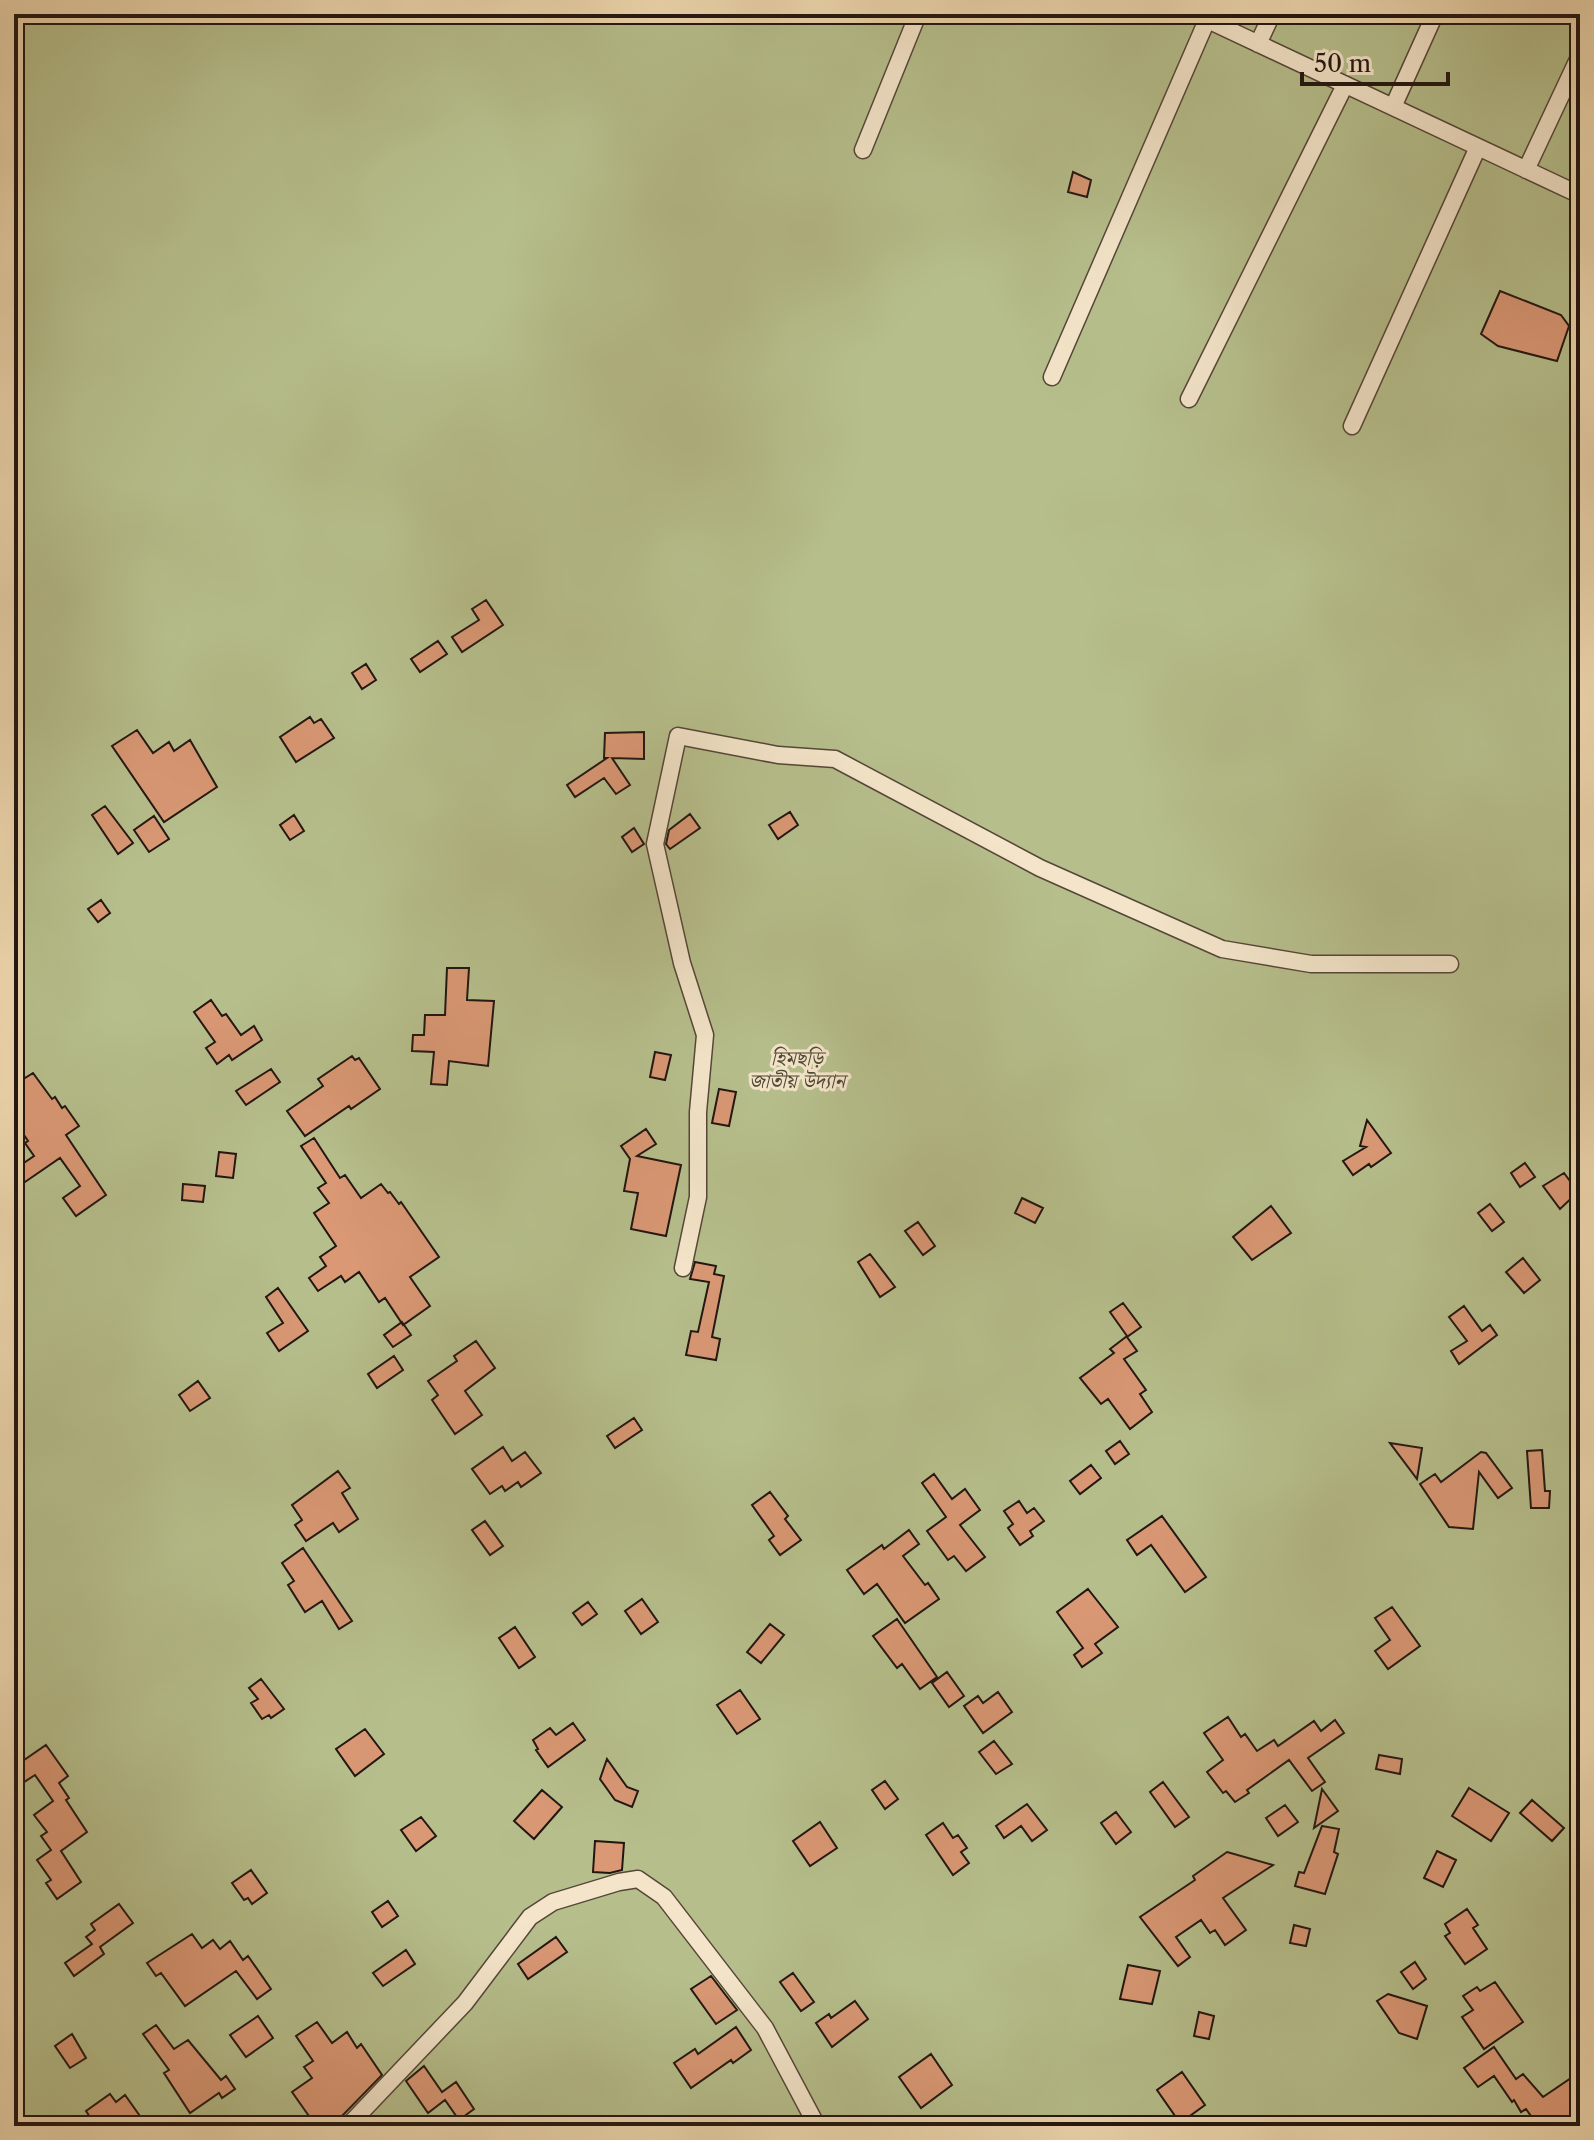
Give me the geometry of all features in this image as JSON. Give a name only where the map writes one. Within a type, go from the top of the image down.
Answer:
[{"type":"street","points":[[863,150],[918,14]]},
{"type":"street","points":[[1258,44],[1272,14]]},
{"type":"street","points":[[1393,107],[1435,14]]},
{"type":"street","points":[[1052,377],[1201,17],[1580,195]]},
{"type":"street","points":[[1526,170],[1580,55]]},
{"type":"street","points":[[1189,399],[1345,85]]},
{"type":"street","points":[[1352,426],[1478,147]]},
{"type":"street","points":[[683,1268],[698,1197],[698,1112],[705,1035],[682,963],[655,844],[678,736],[778,755],[835,759],[1040,868],[1222,949],[1311,964],[1450,964]]},
{"type":"street","points":[[348,2126],[465,2003],[530,1917],[553,1902],[638,1879],[664,1897],[765,2028],[817,2126]]},
{"type":"green space","name":"হিমছড়ি জাতীয় উদ্যান","points":[[14,14],[1580,14],[1580,2126],[14,2126]]},
{"type":"building","points":[[1073,172],[1091,180],[1087,197],[1068,192]]},
{"type":"building","points":[[1500,291],[1561,315],[1569,326],[1557,361],[1498,346],[1481,334]]},
{"type":"building","points":[[486,600],[503,625],[462,652],[452,637],[479,620],[472,609]]},
{"type":"building","points":[[438,641],[447,654],[420,672],[411,659]]},
{"type":"building","points":[[366,664],[376,680],[362,689],[352,673]]},
{"type":"building","points":[[310,717],[314,723],[321,719],[334,738],[296,762],[280,737]]},
{"type":"building","points":[[137,730],[153,753],[169,742],[174,751],[190,740],[217,787],[164,822],[112,746]]},
{"type":"building","points":[[644,732],[644,759],[612,758],[630,785],[616,794],[604,778],[575,797],[567,785],[607,758],[604,758],[605,733]]},
{"type":"building","points":[[105,806],[133,843],[118,854],[92,815]]},
{"type":"building","points":[[790,812],[798,825],[778,839],[769,825]]},
{"type":"building","points":[[690,814],[700,828],[670,849],[666,844],[669,830]]},
{"type":"building","points":[[294,815],[304,831],[290,840],[280,825]]},
{"type":"building","points":[[154,816],[169,839],[149,852],[134,830]]},
{"type":"building","points":[[634,828],[644,844],[632,852],[622,837]]},
{"type":"building","points":[[101,900],[110,913],[98,922],[88,909]]},
{"type":"building","points":[[447,968],[469,968],[467,1000],[494,1001],[488,1066],[449,1061],[447,1085],[431,1084],[434,1052],[412,1051],[413,1035],[424,1035],[425,1015],[445,1015]]},
{"type":"building","points":[[211,1000],[241,1035],[254,1026],[262,1040],[232,1060],[229,1055],[217,1064],[206,1048],[215,1042],[194,1012]]},
{"type":"building","points":[[655,1052],[671,1055],[665,1080],[650,1077]]},
{"type":"building","points":[[352,1056],[355,1060],[359,1058],[380,1089],[305,1136],[287,1111],[323,1086],[318,1079]]},
{"type":"building","points":[[14,1063],[25,1078],[33,1073],[52,1099],[55,1097],[62,1108],[65,1106],[79,1126],[66,1135],[106,1195],[76,1216],[63,1198],[80,1186],[60,1158],[25,1182],[15,1169],[34,1156],[14,1120]]},
{"type":"building","points":[[271,1069],[280,1082],[246,1105],[236,1091]]},
{"type":"building","points":[[719,1089],[736,1092],[729,1126],[712,1123]]},
{"type":"building","points":[[1367,1120],[1391,1153],[1353,1175],[1343,1161],[1366,1147],[1360,1146]]},
{"type":"building","points":[[646,1129],[656,1144],[637,1156],[681,1165],[666,1236],[631,1229],[638,1193],[624,1191],[630,1159],[621,1146]]},
{"type":"building","points":[[314,1138],[340,1178],[345,1175],[361,1198],[381,1184],[399,1204],[401,1202],[439,1257],[410,1277],[430,1306],[403,1325],[385,1298],[379,1302],[359,1272],[345,1282],[341,1276],[318,1291],[309,1278],[326,1266],[320,1257],[336,1246],[314,1213],[329,1203],[318,1188],[326,1183],[301,1146]]},
{"type":"building","points":[[219,1152],[236,1154],[233,1178],[216,1176]]},
{"type":"building","points":[[1525,1163],[1535,1177],[1520,1187],[1511,1173]]},
{"type":"building","points":[[1564,1173],[1578,1192],[1560,1209],[1543,1186]]},
{"type":"building","points":[[183,1184],[205,1186],[203,1202],[182,1200]]},
{"type":"building","points":[[1022,1198],[1043,1208],[1035,1223],[1015,1213]]},
{"type":"building","points":[[1490,1204],[1504,1222],[1492,1231],[1478,1213]]},
{"type":"building","points":[[1271,1206],[1291,1233],[1252,1260],[1233,1237]]},
{"type":"building","points":[[918,1222],[935,1246],[923,1255],[905,1231]]},
{"type":"building","points":[[870,1254],[895,1287],[880,1297],[858,1262]]},
{"type":"building","points":[[1523,1258],[1540,1280],[1524,1293],[1506,1272]]},
{"type":"building","points":[[695,1262],[716,1266],[714,1274],[724,1276],[712,1337],[720,1339],[716,1360],[686,1355],[691,1331],[698,1332],[709,1282],[690,1279]]},
{"type":"building","points":[[278,1288],[308,1331],[279,1351],[267,1333],[283,1323],[266,1297]]},
{"type":"building","points":[[1123,1303],[1141,1327],[1127,1337],[1137,1351],[1124,1359],[1146,1390],[1140,1394],[1152,1412],[1130,1429],[1108,1399],[1101,1404],[1080,1378],[1114,1353],[1110,1349],[1127,1336],[1110,1312]]},
{"type":"building","points":[[1464,1306],[1482,1331],[1490,1325],[1497,1335],[1459,1364],[1451,1351],[1467,1341],[1449,1317]]},
{"type":"building","points":[[402,1322],[411,1335],[393,1347],[384,1335]]},
{"type":"building","points":[[476,1341],[495,1368],[465,1391],[482,1415],[455,1434],[432,1400],[438,1395],[428,1381],[457,1361],[454,1356]]},
{"type":"building","points":[[394,1356],[403,1370],[377,1388],[368,1374]]},
{"type":"building","points":[[198,1381],[210,1398],[190,1411],[179,1395]]},
{"type":"building","points":[[634,1418],[642,1430],[615,1448],[607,1436]]},
{"type":"building","points":[[1120,1441],[1129,1454],[1115,1464],[1106,1451]]},
{"type":"building","points":[[1390,1443],[1422,1448],[1417,1479]]},
{"type":"building","points":[[503,1447],[512,1461],[525,1452],[541,1473],[521,1487],[518,1482],[505,1491],[502,1486],[490,1494],[472,1469]]},
{"type":"building","points":[[1542,1450],[1545,1491],[1550,1491],[1549,1508],[1531,1508],[1527,1451]]},
{"type":"building","points":[[1481,1452],[1486,1453],[1512,1488],[1498,1498],[1479,1472],[1473,1529],[1449,1527],[1420,1484],[1435,1474],[1441,1482]]},
{"type":"building","points":[[1091,1465],[1101,1478],[1080,1494],[1070,1481]]},
{"type":"building","points":[[338,1471],[350,1488],[342,1493],[358,1519],[339,1532],[333,1523],[306,1541],[295,1525],[302,1520],[292,1505]]},
{"type":"building","points":[[934,1474],[952,1499],[965,1489],[980,1510],[960,1525],[985,1557],[966,1571],[954,1556],[948,1560],[927,1531],[946,1517],[922,1483]]},
{"type":"building","points":[[770,1492],[801,1540],[780,1555],[769,1540],[774,1536],[752,1505]]},
{"type":"building","points":[[1019,1501],[1027,1513],[1034,1508],[1044,1521],[1030,1531],[1033,1536],[1020,1545],[1008,1528],[1013,1524],[1004,1511]]},
{"type":"building","points":[[1162,1516],[1206,1577],[1185,1592],[1151,1545],[1137,1555],[1127,1540]]},
{"type":"building","points":[[485,1521],[503,1546],[490,1555],[472,1530]]},
{"type":"building","points":[[909,1530],[919,1544],[903,1556],[939,1599],[905,1623],[877,1584],[864,1594],[847,1570],[882,1545],[884,1549]]},
{"type":"building","points":[[303,1548],[352,1621],[339,1629],[322,1601],[305,1612],[288,1585],[294,1581],[282,1563]]},
{"type":"building","points":[[1088,1589],[1118,1627],[1095,1644],[1102,1653],[1082,1667],[1074,1655],[1083,1648],[1057,1612]]},
{"type":"building","points":[[642,1599],[658,1622],[641,1634],[625,1611]]},
{"type":"building","points":[[588,1602],[597,1614],[582,1625],[573,1613]]},
{"type":"building","points":[[1392,1607],[1420,1646],[1388,1669],[1375,1651],[1390,1640],[1375,1618]]},
{"type":"building","points":[[897,1619],[937,1677],[920,1689],[902,1664],[897,1668],[873,1636]]},
{"type":"building","points":[[770,1624],[784,1635],[761,1663],[747,1652]]},
{"type":"building","points":[[515,1627],[535,1657],[519,1668],[499,1638]]},
{"type":"building","points":[[947,1672],[964,1696],[949,1707],[932,1683]]},
{"type":"building","points":[[261,1679],[284,1709],[271,1718],[269,1715],[262,1719],[251,1703],[258,1699],[249,1688]]},
{"type":"building","points":[[740,1690],[760,1719],[737,1734],[717,1705]]},
{"type":"building","points":[[998,1692],[1012,1712],[983,1733],[964,1706],[978,1696],[983,1703]]},
{"type":"building","points":[[1228,1717],[1241,1737],[1245,1734],[1257,1751],[1274,1740],[1278,1746],[1314,1721],[1321,1731],[1335,1720],[1344,1733],[1308,1758],[1325,1782],[1312,1791],[1289,1760],[1235,1802],[1226,1791],[1223,1793],[1207,1772],[1223,1760],[1204,1733]]},
{"type":"building","points":[[573,1723],[585,1740],[548,1767],[533,1740],[550,1728],[556,1735]]},
{"type":"building","points":[[365,1729],[384,1754],[355,1776],[336,1749]]},
{"type":"building","points":[[994,1741],[1012,1764],[996,1774],[979,1752]]},
{"type":"building","points":[[46,1745],[68,1776],[59,1783],[87,1832],[61,1851],[81,1882],[57,1899],[46,1883],[51,1880],[37,1860],[51,1850],[41,1836],[47,1832],[34,1815],[53,1801],[35,1775],[21,1784],[14,1773],[14,1767]]},
{"type":"building","points":[[1379,1755],[1402,1759],[1400,1774],[1376,1769]]},
{"type":"building","points":[[607,1759],[627,1787],[638,1791],[632,1807],[615,1800],[600,1779]]},
{"type":"building","points":[[885,1781],[898,1799],[885,1809],[872,1790]]},
{"type":"building","points":[[1163,1782],[1189,1817],[1175,1827],[1150,1792]]},
{"type":"building","points":[[1469,1788],[1509,1813],[1491,1841],[1452,1816]]},
{"type":"building","points":[[1322,1789],[1338,1811],[1314,1828]]},
{"type":"building","points":[[542,1790],[562,1807],[534,1839],[514,1821]]},
{"type":"building","points":[[1532,1800],[1564,1828],[1552,1841],[1520,1813]]},
{"type":"building","points":[[1027,1804],[1047,1830],[1032,1841],[1021,1826],[1004,1838],[996,1826]]},
{"type":"building","points":[[1285,1805],[1298,1822],[1278,1836],[1266,1818]]},
{"type":"building","points":[[1116,1812],[1131,1832],[1116,1844],[1101,1823]]},
{"type":"building","points":[[421,1817],[436,1836],[416,1851],[401,1830]]},
{"type":"building","points":[[820,1822],[837,1848],[810,1866],[793,1841]]},
{"type":"building","points":[[943,1823],[953,1838],[958,1835],[967,1848],[961,1852],[969,1863],[953,1875],[926,1835]]},
{"type":"building","points":[[1322,1826],[1339,1829],[1334,1852],[1338,1854],[1325,1894],[1295,1886],[1299,1872],[1304,1873]]},
{"type":"building","points":[[595,1841],[624,1843],[622,1870],[593,1872]]},
{"type":"building","points":[[1437,1851],[1456,1860],[1443,1887],[1424,1878]]},
{"type":"building","points":[[1227,1852],[1273,1865],[1223,1898],[1246,1930],[1225,1945],[1215,1930],[1210,1933],[1201,1920],[1176,1937],[1190,1957],[1178,1966],[1140,1917],[1195,1880],[1193,1876]]},
{"type":"building","points":[[251,1870],[267,1893],[252,1904],[248,1898],[244,1900],[232,1883]]},
{"type":"building","points":[[388,1901],[398,1916],[382,1927],[372,1912]]},
{"type":"building","points":[[119,1904],[133,1923],[100,1947],[104,1954],[74,1976],[65,1963],[92,1944],[86,1937],[95,1930],[91,1924]]},
{"type":"building","points":[[1467,1909],[1478,1925],[1473,1928],[1487,1949],[1465,1964],[1445,1936],[1450,1933],[1445,1924]]},
{"type":"building","points":[[1294,1925],[1310,1929],[1306,1946],[1290,1943]]},
{"type":"building","points":[[192,1934],[202,1948],[213,1940],[220,1949],[230,1941],[243,1960],[248,1956],[271,1989],[257,1999],[236,1971],[185,2006],[161,1973],[156,1976],[147,1963]]},
{"type":"building","points":[[556,1937],[567,1952],[528,1979],[518,1964]]},
{"type":"building","points":[[406,1950],[415,1964],[383,1986],[373,1973]]},
{"type":"building","points":[[1415,1962],[1426,1979],[1413,1989],[1401,1972]]},
{"type":"building","points":[[1128,1965],[1160,1971],[1152,2004],[1120,1999]]},
{"type":"building","points":[[793,1973],[814,2002],[801,2011],[780,1982]]},
{"type":"building","points":[[711,1976],[737,2010],[716,2024],[691,1989]]},
{"type":"building","points":[[1495,1982],[1523,2022],[1484,2049],[1462,2017],[1473,2010],[1463,1996],[1477,1987],[1480,1991]]},
{"type":"building","points":[[1388,1994],[1427,2006],[1417,2039],[1399,2033],[1377,2001]]},
{"type":"building","points":[[855,2001],[868,2019],[832,2047],[816,2023],[829,2014],[831,2018]]},
{"type":"building","points":[[1199,2012],[1214,2016],[1209,2039],[1194,2036]]},
{"type":"building","points":[[258,2016],[273,2038],[246,2057],[230,2035]]},
{"type":"building","points":[[317,2022],[332,2043],[347,2032],[357,2048],[361,2044],[382,2075],[340,2118],[337,2126],[316,2126],[292,2092],[312,2078],[304,2067],[313,2061],[296,2036]]},
{"type":"building","points":[[156,2025],[174,2049],[188,2040],[221,2080],[226,2076],[235,2089],[222,2098],[219,2093],[190,2113],[164,2073],[169,2070],[143,2034]]},
{"type":"building","points":[[736,2027],[751,2050],[691,2088],[674,2063],[695,2049],[698,2054]]},
{"type":"building","points":[[72,2034],[86,2058],[70,2068],[55,2046]]},
{"type":"building","points":[[1494,2047],[1516,2079],[1523,2074],[1543,2097],[1580,2072],[1580,2126],[1538,2126],[1526,2109],[1521,2112],[1514,2100],[1512,2102],[1494,2076],[1478,2087],[1464,2068]]},
{"type":"building","points":[[931,2054],[952,2085],[921,2108],[899,2077]]},
{"type":"building","points":[[424,2066],[442,2092],[456,2082],[474,2109],[459,2120],[445,2100],[428,2113],[406,2081]]},
{"type":"building","points":[[1182,2072],[1205,2105],[1180,2123],[1157,2090]]},
{"type":"building","points":[[110,2094],[116,2102],[125,2095],[147,2126],[96,2126],[86,2111]]}]
